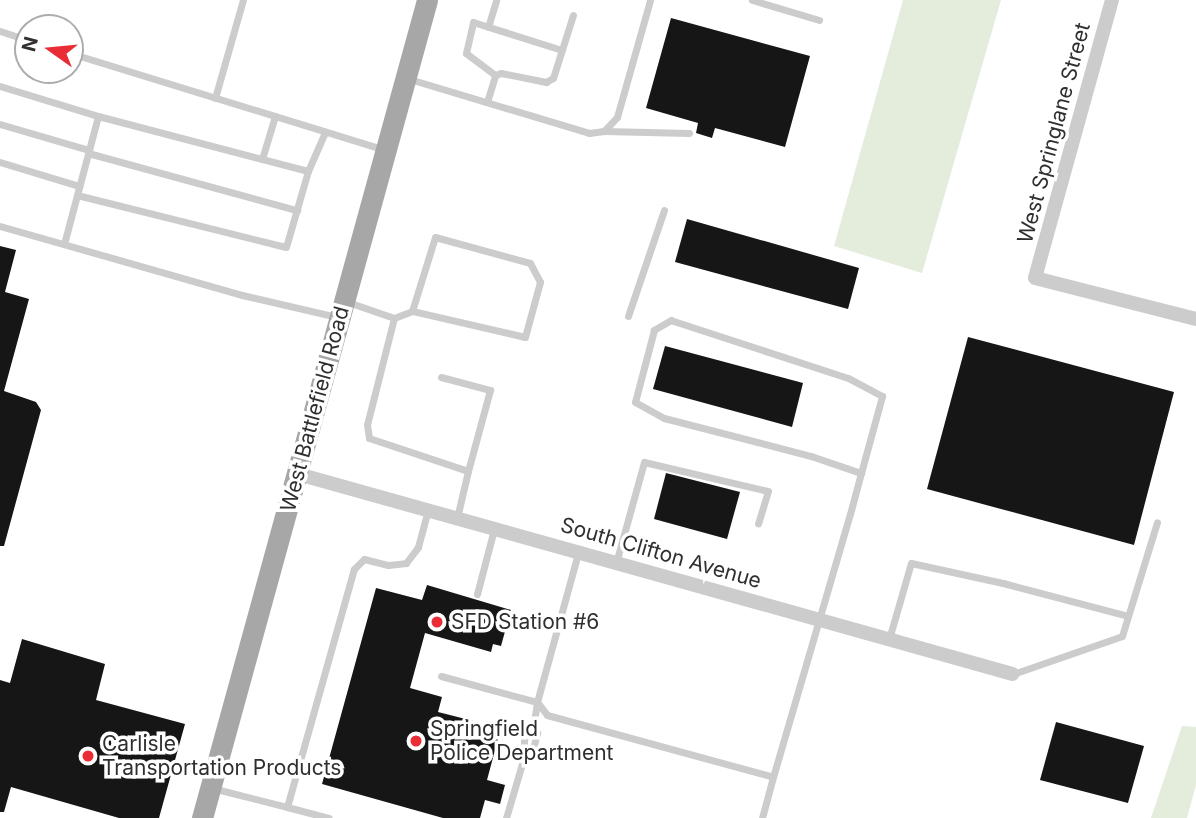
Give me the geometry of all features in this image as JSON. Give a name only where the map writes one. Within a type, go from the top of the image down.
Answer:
[{"type":"main road","name":"West Battlefield Road","points":[[202,818],[427,0]]},
{"type":"street","name":"West Springlane Street","points":[[1112,0],[1035,278],[1196,319]]},
{"type":"street","name":"South Clifton Avenue","points":[[298,474],[1013,674]]},
{"type":"lane","points":[[215,98],[243,0]]},
{"type":"lane","points":[[488,27],[496,0]]},
{"type":"lane","points":[[604,131],[617,117],[650,0]]},
{"type":"lane","points":[[752,0],[819,20]]},
{"type":"lane","points":[[495,75],[501,73],[546,82],[553,78],[573,15]]},
{"type":"lane","points":[[495,75],[466,53],[473,22],[562,50]]},
{"type":"lane","points":[[84,57],[386,150]]},
{"type":"lane","points":[[487,102],[495,75]]},
{"type":"lane","points":[[406,78],[589,133],[689,133]]},
{"type":"lane","points":[[0,86],[98,116],[308,171]]},
{"type":"lane","points":[[64,244],[98,116]]},
{"type":"lane","points":[[262,159],[275,116]]},
{"type":"lane","points":[[0,124],[297,210]]},
{"type":"lane","points":[[77,195],[286,247],[308,171],[325,132]]},
{"type":"lane","points":[[0,162],[79,186]]},
{"type":"lane","points":[[628,316],[664,210]]},
{"type":"lane","points":[[0,226],[242,295],[394,318],[412,311],[525,337],[540,282],[530,263],[435,237],[412,311]]},
{"type":"lane","points":[[394,318],[367,425],[369,438],[468,471]]},
{"type":"lane","points":[[762,818],[861,473],[882,396],[848,378],[671,320],[654,331],[635,402],[664,418],[811,456],[861,473]]},
{"type":"lane","points":[[441,377],[490,390],[457,518]]},
{"type":"lane","points":[[616,563],[644,462],[768,491],[758,524]]},
{"type":"lane","points":[[287,807],[354,569],[364,559],[388,565],[407,563],[418,547],[428,510]]},
{"type":"lane","points":[[1013,674],[1122,636],[1157,522]]},
{"type":"lane","points":[[477,594],[495,529]]},
{"type":"lane","points":[[507,818],[524,757],[524,740],[527,729],[533,728],[537,702],[578,552]]},
{"type":"lane","points":[[889,639],[911,563],[1003,583],[1128,616]]},
{"type":"lane","points":[[441,676],[537,702],[547,715],[773,777]]},
{"type":"lane","points":[[211,788],[329,818]]},
{"type":"green space","points":[[903,0],[1001,0],[922,273],[834,246]]},
{"type":"green space","points":[[1182,726],[1196,727],[1196,785],[1187,818],[1151,818]]},
{"type":"building","points":[[671,18],[810,56],[785,147],[715,128],[712,138],[696,133],[698,123],[646,108]]},
{"type":"building","points":[[687,219],[859,268],[848,309],[675,262]]},
{"type":"building","points":[[0,246],[16,250],[5,292],[29,299],[4,391],[36,402],[41,410],[4,546],[0,546]]},
{"type":"building","points":[[968,337],[1174,392],[1134,545],[927,489]]},
{"type":"building","points":[[665,346],[803,383],[792,427],[653,389]]},
{"type":"building","points":[[666,473],[740,492],[727,539],[654,519]]},
{"type":"building","name":"Springfield Police Department","points":[[427,585],[511,610],[501,646],[493,644],[491,652],[425,633],[410,688],[442,697],[438,712],[501,728],[487,780],[505,785],[500,804],[485,800],[480,818],[443,818],[322,784],[376,588],[422,600]]},
{"type":"building","name":"Carlisle Transportation Products","points":[[22,639],[105,664],[96,700],[185,724],[159,818],[119,818],[11,787],[4,812],[0,812],[0,680],[10,683]]},
{"type":"building","points":[[1056,722],[1144,746],[1128,803],[1040,780]]},
{"type":"place","name":"SFD Station #6","points":[[437,622]]},
{"type":"place","name":"Springfield Police Department","points":[[416,741]]},
{"type":"place","name":"Carlisle Transportation Products","points":[[88,756]]}]
